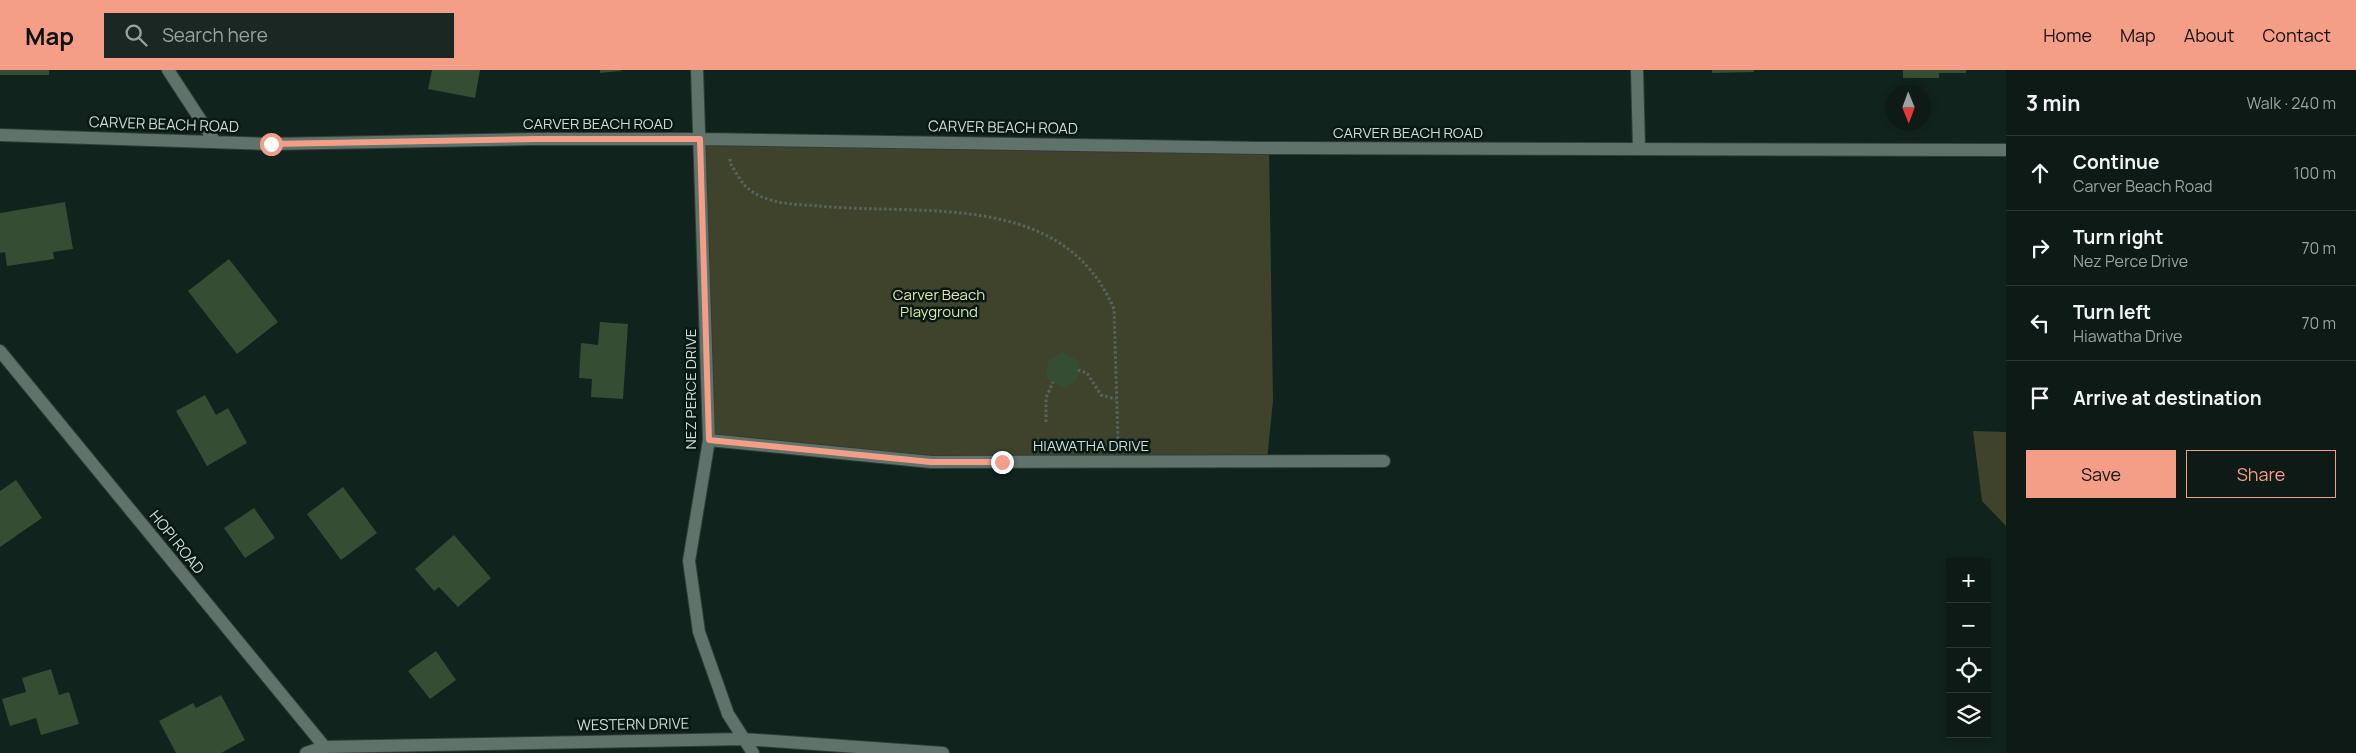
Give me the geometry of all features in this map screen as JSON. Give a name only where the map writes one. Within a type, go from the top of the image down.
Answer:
[{"type":"street","points":[[168,70],[215,142]]},
{"type":"street","name":"NEZ PERCE DRIVE","points":[[697,70],[709,440],[690,561],[699,632],[728,714],[753,753]]},
{"type":"street","points":[[1637,70],[1639,148]]},
{"type":"street","name":"CARVER BEACH ROAD","points":[[0,135],[271,144],[537,139],[700,139],[1260,148],[2006,150]]},
{"type":"street","name":"HOPI ROAD","points":[[0,351],[327,750]]},
{"type":"street","name":"HIAWATHA DRIVE","points":[[709,440],[931,462],[1384,461]]},
{"type":"street","name":"WESTERN DRIVE","points":[[306,753],[327,750],[744,738],[943,753]]},
{"type":"path","points":[[731,140],[730,163],[749,190],[776,202],[836,208],[962,213],[991,217],[1040,231],[1058,240],[1092,270],[1114,309],[1118,461]]},
{"type":"path","points":[[1078,370],[1087,372],[1101,395],[1116,399]]},
{"type":"path","points":[[1046,422],[1046,398],[1053,382]]},
{"type":"green space","name":"Carver Beach Playground","points":[[700,139],[1269,148],[1273,401],[1267,460],[931,462],[709,440]]},
{"type":"green space","points":[[1973,431],[2006,432],[2006,526],[1982,501]]},
{"type":"building","points":[[0,70],[49,70],[49,75],[0,75]]},
{"type":"building","points":[[432,70],[480,70],[475,98],[428,89]]},
{"type":"building","points":[[600,70],[621,70],[621,71],[600,73]]},
{"type":"building","points":[[1712,70],[1754,70],[1754,72],[1712,73]]},
{"type":"building","points":[[1903,70],[1966,70],[1966,73],[1939,73],[1939,78],[1903,78]]},
{"type":"building","points":[[65,202],[73,249],[53,252],[54,259],[7,266],[5,252],[0,253],[0,213]]},
{"type":"building","points":[[229,259],[278,322],[237,354],[188,291]]},
{"type":"building","points":[[600,322],[628,324],[623,399],[591,397],[592,379],[579,378],[581,343],[598,345]]},
{"type":"building","points":[[1063,352],[1079,361],[1077,380],[1063,388],[1046,378],[1048,360]]},
{"type":"building","points":[[205,395],[216,415],[228,408],[247,443],[207,466],[176,411]]},
{"type":"building","points":[[16,480],[42,518],[0,547],[0,491]]},
{"type":"building","points":[[343,487],[377,533],[341,560],[307,514]]},
{"type":"building","points":[[254,508],[275,538],[245,558],[224,528]]},
{"type":"building","points":[[454,535],[491,578],[458,607],[439,587],[434,591],[415,569]]},
{"type":"building","points":[[436,651],[456,680],[430,699],[408,671]]},
{"type":"building","points":[[51,669],[59,695],[69,692],[79,724],[41,735],[36,718],[10,726],[2,699],[26,692],[22,678]]},
{"type":"building","points":[[221,695],[245,740],[221,753],[176,753],[159,721],[193,703],[196,708]]},
{"type":"route","points":[[271,144],[537,139],[700,139],[709,440],[931,462],[1002,462]]}]
